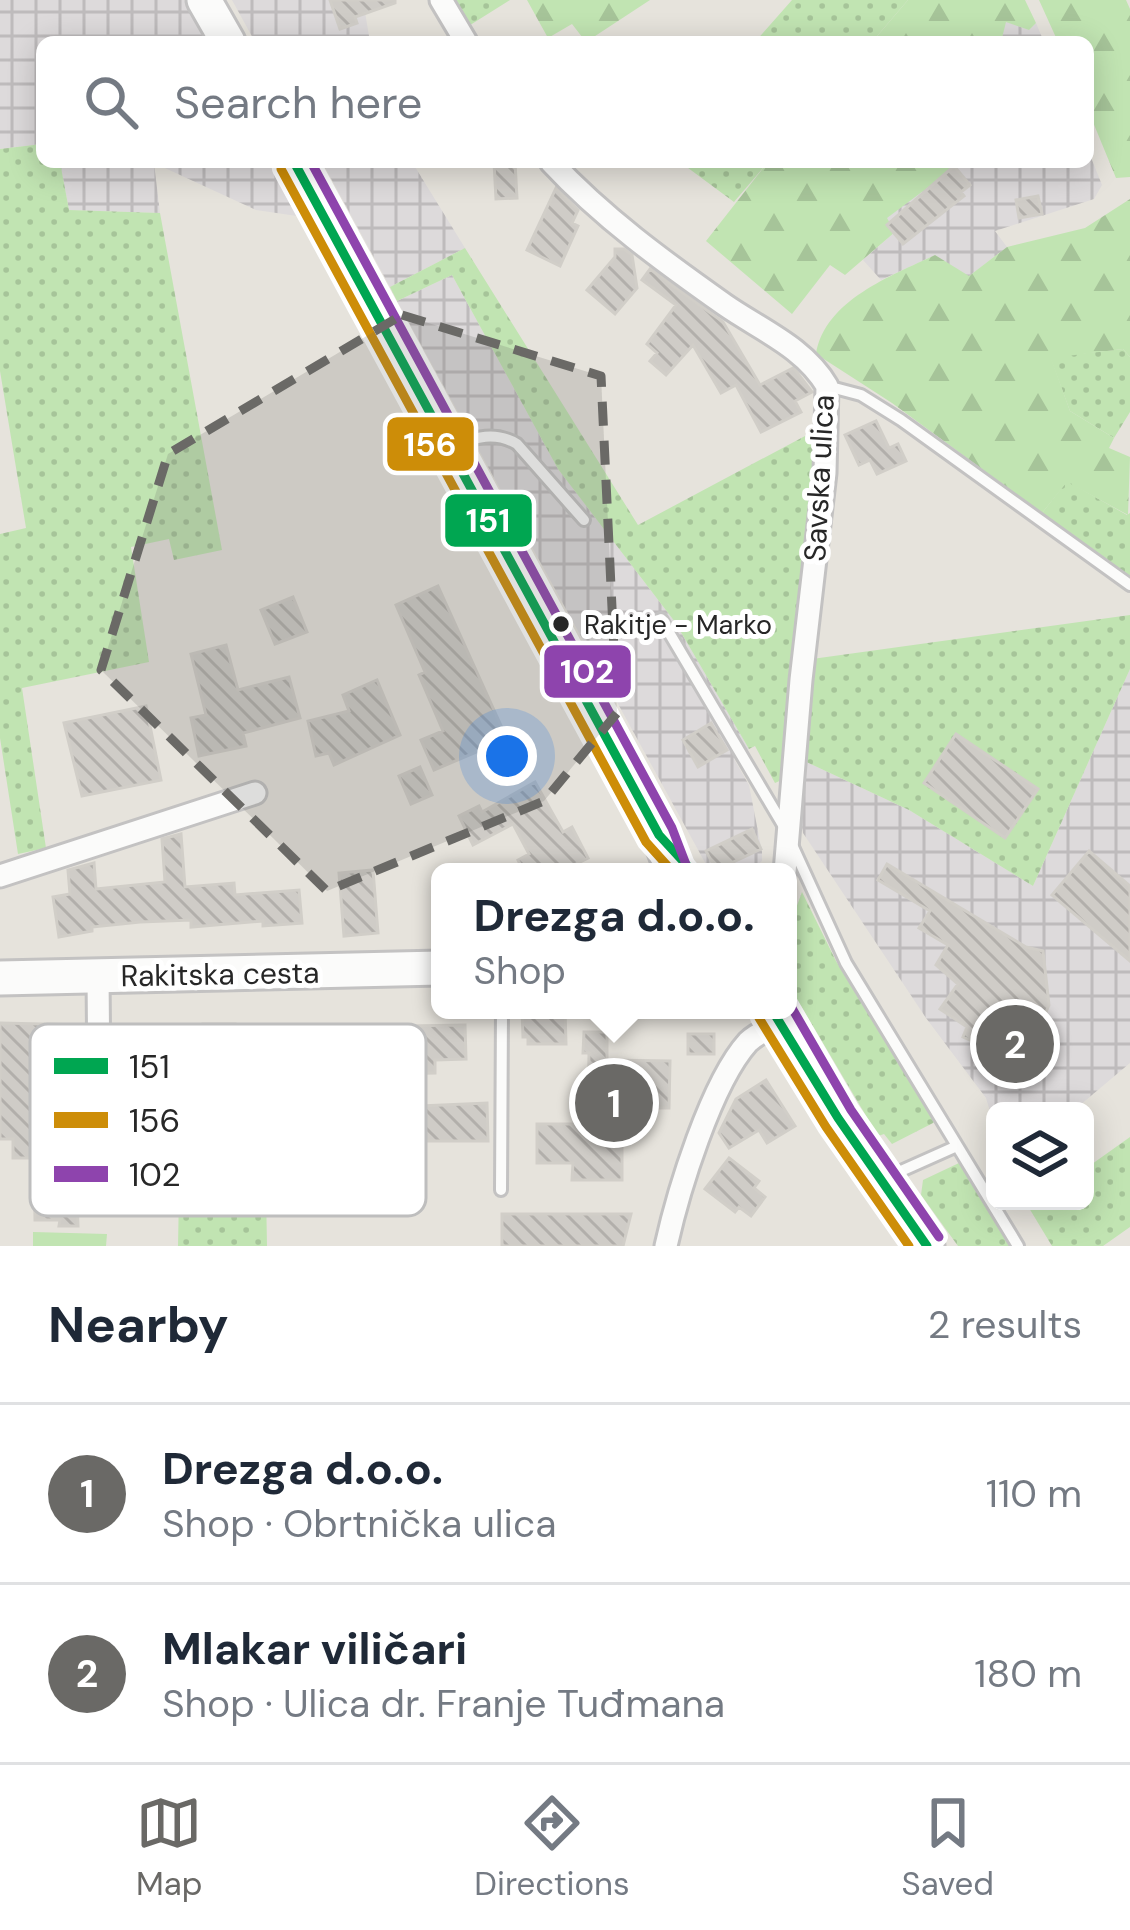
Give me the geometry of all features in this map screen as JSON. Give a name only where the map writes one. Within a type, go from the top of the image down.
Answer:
[{"type":"main road","points":[[204,0],[225,36]]},
{"type":"main road","points":[[297,168],[670,863]]},
{"type":"main road","points":[[659,835],[685,863]]},
{"type":"main road","name":"Rakitska cesta","points":[[0,978],[431,968]]},
{"type":"main road","points":[[779,1019],[927,1246]]},
{"type":"street","points":[[441,0],[462,36]]},
{"type":"street","name":"Savska ulica","points":[[558,168],[669,265],[796,350],[827,386],[825,473],[784,859]]},
{"type":"street","points":[[0,876],[255,794]]},
{"type":"street","points":[[98,976],[98,1024]]},
{"type":"street","points":[[666,1246],[689,1167],[722,1088],[750,1040],[771,1019]]},
{"type":"lane","points":[[827,386],[860,395],[901,420],[1130,585]]},
{"type":"lane","points":[[450,447],[471,439],[504,436],[517,444],[584,520]]},
{"type":"lane","points":[[661,619],[784,859]]},
{"type":"lane","points":[[797,881],[1018,1246]]},
{"type":"lane","points":[[501,1190],[502,1019]]},
{"type":"lane","points":[[880,1180],[957,1146]]},
{"type":"highlighted area","points":[[402,315],[601,376],[617,713],[544,801],[327,891],[101,670],[168,454]]},
{"type":"shaded area","points":[[0,0],[184,0],[203,36],[36,36],[36,145],[0,149]]},
{"type":"shaded area","points":[[232,0],[363,0],[369,36],[252,36]]},
{"type":"shaded area","points":[[1005,21],[1029,30],[1036,23],[1041,36],[1002,36]]},
{"type":"shaded area","points":[[1094,165],[1102,185],[1094,199],[995,231],[1007,247],[968,277],[935,255],[881,280],[863,260],[895,232],[886,218],[954,168]]},
{"type":"shaded area","points":[[61,168],[155,168],[160,213],[69,210]]},
{"type":"shaded area","points":[[165,168],[271,168],[297,216],[256,210]]},
{"type":"shaded area","points":[[325,168],[416,168],[465,248],[390,287]]},
{"type":"shaded area","points":[[452,275],[558,469],[675,622],[749,749],[734,759],[749,785],[762,852],[760,863],[705,863],[397,301]]},
{"type":"shaded area","points":[[1130,669],[1130,1063],[1084,1102],[987,1102],[803,833],[800,759],[909,810],[1033,886]]},
{"type":"green space","points":[[452,0],[510,0],[467,27]]},
{"type":"green space","points":[[527,0],[650,0],[595,36],[581,36],[572,24],[547,36]]},
{"type":"green space","points":[[792,0],[908,0],[877,36],[760,36]]},
{"type":"green space","points":[[908,0],[1025,0],[1036,23],[1029,30],[1006,22],[1002,36],[877,36]]},
{"type":"green space","points":[[1039,0],[1126,0],[1130,9],[1130,177],[1116,178],[1094,125],[1094,36],[1055,36]]},
{"type":"green space","points":[[36,145],[36,168],[61,168],[69,210],[160,213],[222,550],[174,560],[169,539],[131,547],[149,662],[22,688],[46,848],[18,854],[0,738],[0,534],[26,528],[0,371],[0,149]]},
{"type":"green space","points":[[688,168],[763,168],[734,202]]},
{"type":"green space","points":[[763,168],[954,168],[887,218],[895,232],[845,275],[830,265],[792,314],[706,241]]},
{"type":"green space","points":[[1130,199],[1130,357],[1123,349],[1051,358],[1070,411],[1114,438],[1109,448],[1130,457],[1128,515],[1067,482],[1042,513],[892,403],[816,354],[822,335],[846,304],[899,272],[935,255],[969,276],[1007,247],[1085,228]]},
{"type":"green space","points":[[465,248],[638,525],[820,428],[784,779],[775,783],[755,746],[749,749],[675,622],[558,469],[452,275],[397,301],[390,287]]},
{"type":"green space","points":[[1123,349],[1130,357],[1130,412],[1114,438],[1070,411],[1050,357]]},
{"type":"green space","points":[[1067,481],[1130,513],[1130,578],[1042,513]]},
{"type":"green space","points":[[1130,615],[1130,669],[1033,886],[909,810],[800,759],[812,659]]},
{"type":"green space","points":[[802,892],[836,961],[935,1122],[892,1144],[884,1134],[878,1136],[797,999],[797,906]]},
{"type":"green space","points":[[1130,1137],[1130,1227],[1103,1246],[1052,1246],[1030,1210],[1094,1210],[1094,1163]]},
{"type":"green space","points":[[959,1163],[1011,1246],[958,1246],[921,1195],[923,1180]]},
{"type":"green space","points":[[179,1216],[266,1216],[267,1246],[178,1246]]},
{"type":"green space","points":[[33,1232],[107,1234],[106,1246],[33,1246]]},
{"type":"building","points":[[330,0],[395,3],[355,17],[357,23],[340,29]]},
{"type":"building","points":[[494,168],[515,168],[517,198],[496,199]]},
{"type":"building","points":[[952,168],[970,185],[961,192],[964,196],[903,244],[887,225]]},
{"type":"building","points":[[556,188],[578,210],[572,223],[578,226],[560,266],[527,250]]},
{"type":"building","points":[[1038,196],[1042,214],[1019,218],[1016,200]]},
{"type":"building","points":[[615,249],[632,255],[637,288],[615,314],[587,290],[615,257]]},
{"type":"building","points":[[650,269],[723,322],[760,385],[793,368],[812,392],[795,401],[801,412],[761,432],[736,385],[721,393],[693,345],[666,375],[650,361],[657,353],[647,344],[676,305],[642,280]]},
{"type":"building","points":[[876,421],[889,448],[898,444],[906,461],[877,474],[870,460],[859,465],[845,435]]},
{"type":"building","points":[[438,586],[507,739],[434,770],[421,740],[443,731],[419,675],[425,672],[396,605]]},
{"type":"building","points":[[293,597],[307,632],[275,644],[261,610]]},
{"type":"building","points":[[226,645],[238,690],[289,677],[300,718],[243,733],[246,746],[199,756],[191,718],[206,715],[191,654]]},
{"type":"building","points":[[377,680],[400,735],[334,765],[329,753],[316,756],[308,721],[349,711],[343,695]]},
{"type":"building","points":[[146,706],[161,780],[82,796],[64,723]]},
{"type":"building","points":[[711,723],[727,750],[698,767],[683,740]]},
{"type":"building","points":[[956,734],[1038,789],[1005,838],[924,783]]},
{"type":"building","points":[[420,767],[432,795],[411,804],[399,776]]},
{"type":"building","points":[[535,782],[563,832],[572,827],[588,858],[578,863],[520,863],[529,854],[513,824],[473,845],[459,816],[479,806],[482,812]]},
{"type":"building","points":[[752,829],[761,849],[731,863],[712,863],[706,851]]},
{"type":"building","points":[[181,834],[185,887],[234,883],[235,895],[299,890],[302,923],[191,927],[191,920],[140,922],[92,927],[92,931],[59,937],[53,897],[70,894],[68,870],[94,863],[96,889],[165,882],[162,839]]},
{"type":"building","points":[[1089,851],[1130,886],[1130,961],[1052,895]]},
{"type":"building","points":[[887,864],[1026,947],[1043,951],[1049,1005],[1021,1070],[981,1053],[983,1046],[963,1037],[967,1027],[940,1009],[958,984],[936,965],[948,945],[919,928],[930,911],[878,880]]},
{"type":"building","points":[[373,870],[378,933],[344,936],[339,873]]},
{"type":"building","points":[[522,1019],[565,1019],[566,1044],[528,1044],[528,1037],[523,1037]]},
{"type":"building","points":[[0,1023],[42,1024],[30,1024],[30,1158],[13,1158],[13,1139],[0,1139]]},
{"type":"building","points":[[465,1025],[466,1059],[435,1060],[435,1073],[426,1073],[426,1026]]},
{"type":"building","points":[[584,1032],[607,1032],[607,1060],[670,1061],[669,1108],[622,1108],[622,1180],[572,1180],[573,1163],[537,1163],[537,1124],[588,1124],[589,1053],[583,1053]]},
{"type":"building","points":[[688,1034],[714,1034],[714,1054],[688,1054]]},
{"type":"building","points":[[766,1080],[795,1126],[767,1143],[759,1130],[729,1148],[719,1133],[736,1099]]},
{"type":"building","points":[[487,1103],[488,1141],[426,1141],[426,1106]]},
{"type":"building","points":[[729,1158],[759,1181],[754,1188],[765,1197],[751,1216],[739,1207],[735,1212],[705,1189]]},
{"type":"building","points":[[502,1214],[631,1214],[623,1246],[502,1246]]},
{"type":"building","points":[[35,1216],[78,1216],[78,1226],[59,1226],[60,1220],[35,1220]]},
{"type":"transit line","name":"151","points":[[297,168],[659,835],[685,863]]},
{"type":"transit line","name":"102","points":[[314,168],[672,828],[685,863]]},
{"type":"transit line","name":"156","points":[[281,169],[646,842],[665,863]]},
{"type":"transit line","name":"102","points":[[797,1017],[851,1110],[939,1237]]},
{"type":"transit line","name":"156","points":[[760,1019],[826,1127],[909,1246]]},
{"type":"transit line","name":"151","points":[[778,1019],[838,1118],[927,1246]]},
{"type":"place","name":"Rakitje - Marko","points":[[561,624]]},
{"type":"place","name":"Mlakar viličari","points":[[1015,1044]]},
{"type":"place","name":"Drezga d.o.o.","points":[[614,1103]]}]
